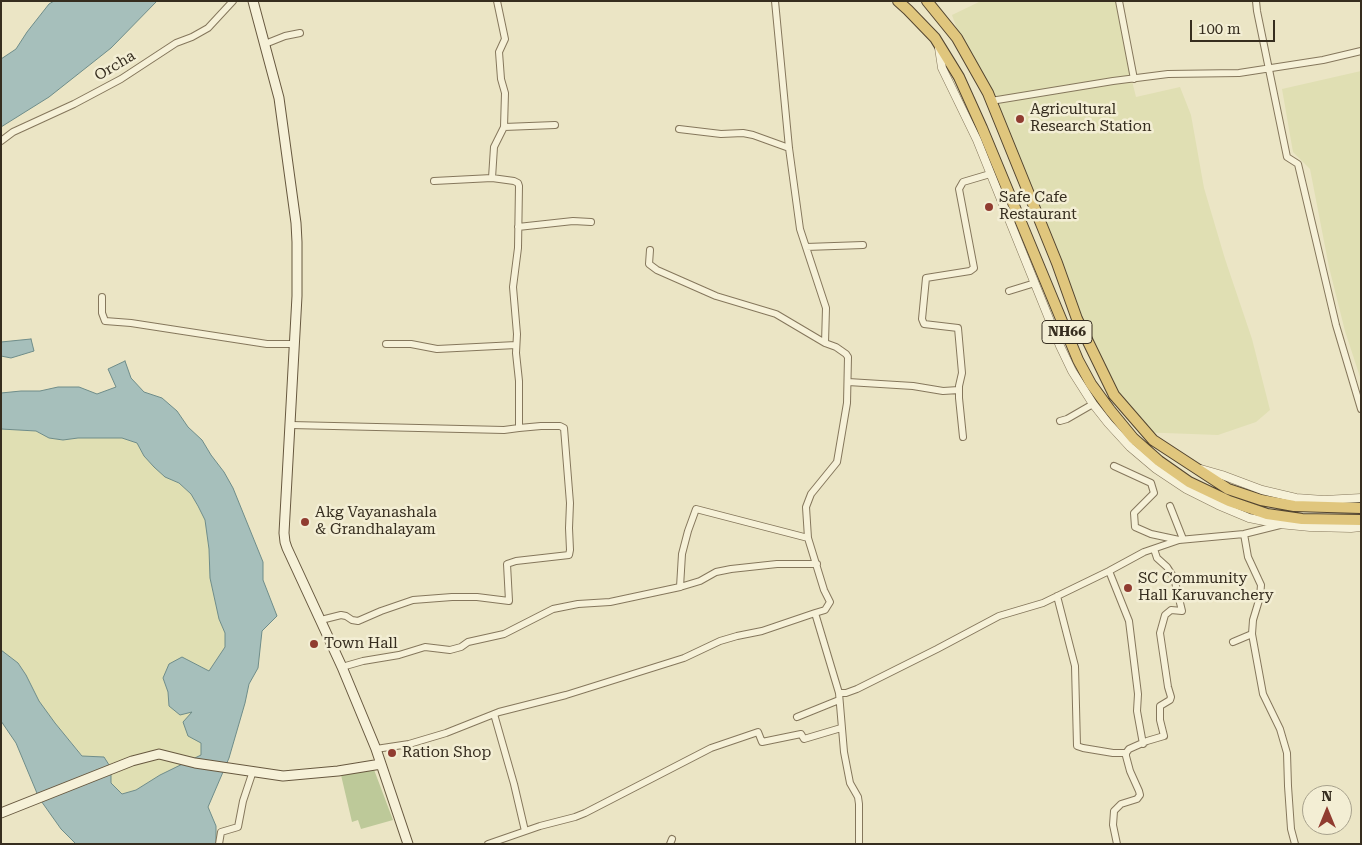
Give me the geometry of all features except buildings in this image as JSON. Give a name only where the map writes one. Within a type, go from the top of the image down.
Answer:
[{"type":"highway","name":"NH66","points":[[898,1],[935,38],[959,77],[1078,360],[1105,404],[1133,438],[1159,460],[1190,482],[1229,501],[1268,514],[1302,519],[1361,520]]},
{"type":"highway","name":"NH66","points":[[927,1],[958,38],[991,102],[1054,254],[1077,319],[1114,394],[1153,440],[1228,489],[1261,500],[1294,506],[1361,508]]},
{"type":"main road","points":[[253,1],[279,98],[296,223],[297,296],[285,542],[342,667],[376,749],[408,844]]},
{"type":"main road","points":[[1,813],[125,764],[158,754],[283,776],[338,771],[381,764]]},
{"type":"street","name":"Orcha","points":[[1,141],[13,132],[74,104],[121,79],[176,43],[208,28],[233,1]]},
{"type":"street","points":[[492,178],[494,147],[504,127],[505,93],[501,79],[499,52],[505,39],[497,1]]},
{"type":"street","points":[[775,1],[789,148],[800,229],[826,308],[825,343]]},
{"type":"street","points":[[1119,1],[1134,79]]},
{"type":"street","points":[[1256,1],[1287,156],[1298,164],[1336,325],[1361,409]]},
{"type":"street","points":[[264,44],[285,36],[300,33]]},
{"type":"street","points":[[938,44],[942,68],[977,140],[1060,346],[1072,371],[1094,404],[1130,448],[1156,469],[1186,489],[1249,518],[1310,527],[1361,528]]},
{"type":"street","points":[[991,102],[1168,74],[1239,72],[1269,68],[1323,60],[1361,51]]},
{"type":"street","points":[[504,127],[555,125]]},
{"type":"street","points":[[679,129],[722,134],[743,133],[789,148]]},
{"type":"street","points":[[963,437],[959,390],[962,373],[958,328],[924,324],[922,319],[926,278],[970,271],[974,268],[959,189],[963,182],[990,174]]},
{"type":"street","points":[[434,181],[492,178],[518,183],[518,248],[514,286],[519,381],[519,428]]},
{"type":"street","points":[[518,227],[573,221],[591,222]]},
{"type":"street","points":[[806,248],[863,245]]},
{"type":"street","points":[[376,749],[409,744],[446,733],[494,714],[566,695],[684,658],[720,641],[762,631],[815,614],[825,610],[830,602],[824,590],[808,538],[806,507],[812,494],[837,462],[846,412],[848,358],[846,354],[776,314],[716,296],[656,270],[649,264],[650,250]]},
{"type":"street","points":[[1010,291],[1035,283]]},
{"type":"street","points":[[102,297],[102,313],[105,321],[131,323],[268,344],[294,344]]},
{"type":"street","points":[[386,344],[411,344],[437,349],[516,345]]},
{"type":"street","points":[[848,382],[913,386],[943,391],[959,390]]},
{"type":"street","points":[[1060,421],[1094,404]]},
{"type":"street","points":[[291,425],[504,430],[541,426],[560,426],[564,428],[570,503],[570,550],[568,555],[516,561],[508,564],[509,601],[472,597],[413,600],[358,620],[352,620],[341,615],[320,620]]},
{"type":"street","points":[[1114,466],[1151,483],[1154,494],[1134,513],[1135,527],[1152,534],[1181,540]]},
{"type":"street","points":[[1192,466],[1262,490],[1296,498],[1324,500],[1361,498]]},
{"type":"street","points":[[1170,506],[1181,540]]},
{"type":"street","points":[[680,587],[682,554],[696,509],[808,538]]},
{"type":"street","points":[[797,717],[937,649],[999,616],[1027,608],[1057,596],[1154,548],[1181,540],[1244,534],[1283,524]]},
{"type":"street","points":[[1244,534],[1248,556],[1261,584],[1252,634],[1263,694],[1280,729],[1287,753],[1291,829],[1295,844]]},
{"type":"street","points":[[1057,596],[1075,666],[1077,746],[1113,753],[1126,753],[1147,741],[1164,736],[1160,720],[1160,706],[1171,698],[1160,633],[1164,615],[1171,610],[1182,610],[1174,578],[1167,567],[1157,558],[1154,548]]},
{"type":"street","points":[[342,667],[363,661],[399,655],[425,647],[450,650],[468,642],[504,634],[553,609],[578,604],[610,602],[680,587],[700,581],[716,572],[777,564],[817,564]]},
{"type":"street","points":[[1109,571],[1129,621],[1138,694],[1137,711],[1143,744]]},
{"type":"street","points":[[815,614],[839,696],[841,728],[850,783],[858,797],[859,804],[859,844]]},
{"type":"street","points":[[1234,642],[1252,634]]},
{"type":"street","points":[[494,714],[525,831]]},
{"type":"street","points":[[488,844],[585,813],[711,748],[758,732],[762,742],[801,734],[804,739],[841,728]]},
{"type":"street","points":[[1117,844],[1113,825],[1114,810],[1121,804],[1137,799],[1140,795],[1130,770],[1126,753]]},
{"type":"street","points":[[219,844],[221,832],[238,827],[253,771]]},
{"type":"green space","points":[[981,1],[1116,1],[1126,57],[1136,97],[1180,87],[1191,115],[1204,188],[1252,339],[1270,410],[1256,422],[1218,435],[1138,432],[1098,356],[959,35],[952,15]]},
{"type":"green space","points":[[1361,71],[1361,380],[1345,331],[1329,267],[1310,169],[1293,152],[1282,89]]},
{"type":"green space","points":[[1,429],[36,431],[49,438],[63,440],[122,438],[137,443],[144,456],[165,477],[179,483],[191,494],[205,520],[210,578],[219,619],[225,633],[225,647],[209,671],[182,657],[163,678],[168,692],[169,706],[193,711],[201,743],[201,756],[160,775],[136,790],[122,794],[111,783],[111,768],[104,757],[83,756],[39,701],[18,663],[1,650]]},
{"type":"green space","points":[[373,767],[393,820],[361,829],[358,820],[352,822],[341,775]]},
{"type":"water","points":[[54,1],[157,1],[111,48],[49,97],[1,127],[1,59],[16,49],[49,4]]},
{"type":"water","points":[[31,339],[34,351],[11,358],[1,356],[1,342]]},
{"type":"water","points":[[125,361],[131,378],[144,392],[162,398],[177,411],[188,427],[202,440],[224,472],[233,488],[263,562],[263,580],[277,616],[262,631],[258,668],[249,684],[229,758],[208,807],[216,826],[216,844],[76,844],[61,829],[39,798],[16,743],[1,721],[1,650],[18,663],[39,701],[82,756],[104,757],[111,768],[111,783],[122,794],[136,790],[160,775],[201,755],[201,743],[188,736],[183,722],[192,712],[180,715],[169,706],[168,692],[163,678],[169,664],[182,657],[209,671],[225,647],[225,633],[219,619],[210,578],[205,520],[191,494],[179,483],[165,477],[154,467],[144,456],[137,443],[122,438],[63,440],[49,438],[36,431],[1,429],[1,393],[40,391],[58,387],[79,387],[97,394],[116,387],[108,369]]},
{"type":"place","name":"Agricultural Research Station","points":[[1020,119]]},
{"type":"place","name":"Safe Cafe Restaurant","points":[[989,207]]},
{"type":"place","name":"Akg Vayanashala & Grandhalayam","points":[[305,522]]},
{"type":"place","name":"SC Community Hall Karuvanchery","points":[[1128,588]]},
{"type":"place","name":"Town Hall","points":[[314,644]]},
{"type":"place","name":"Ration Shop","points":[[392,753]]}]
